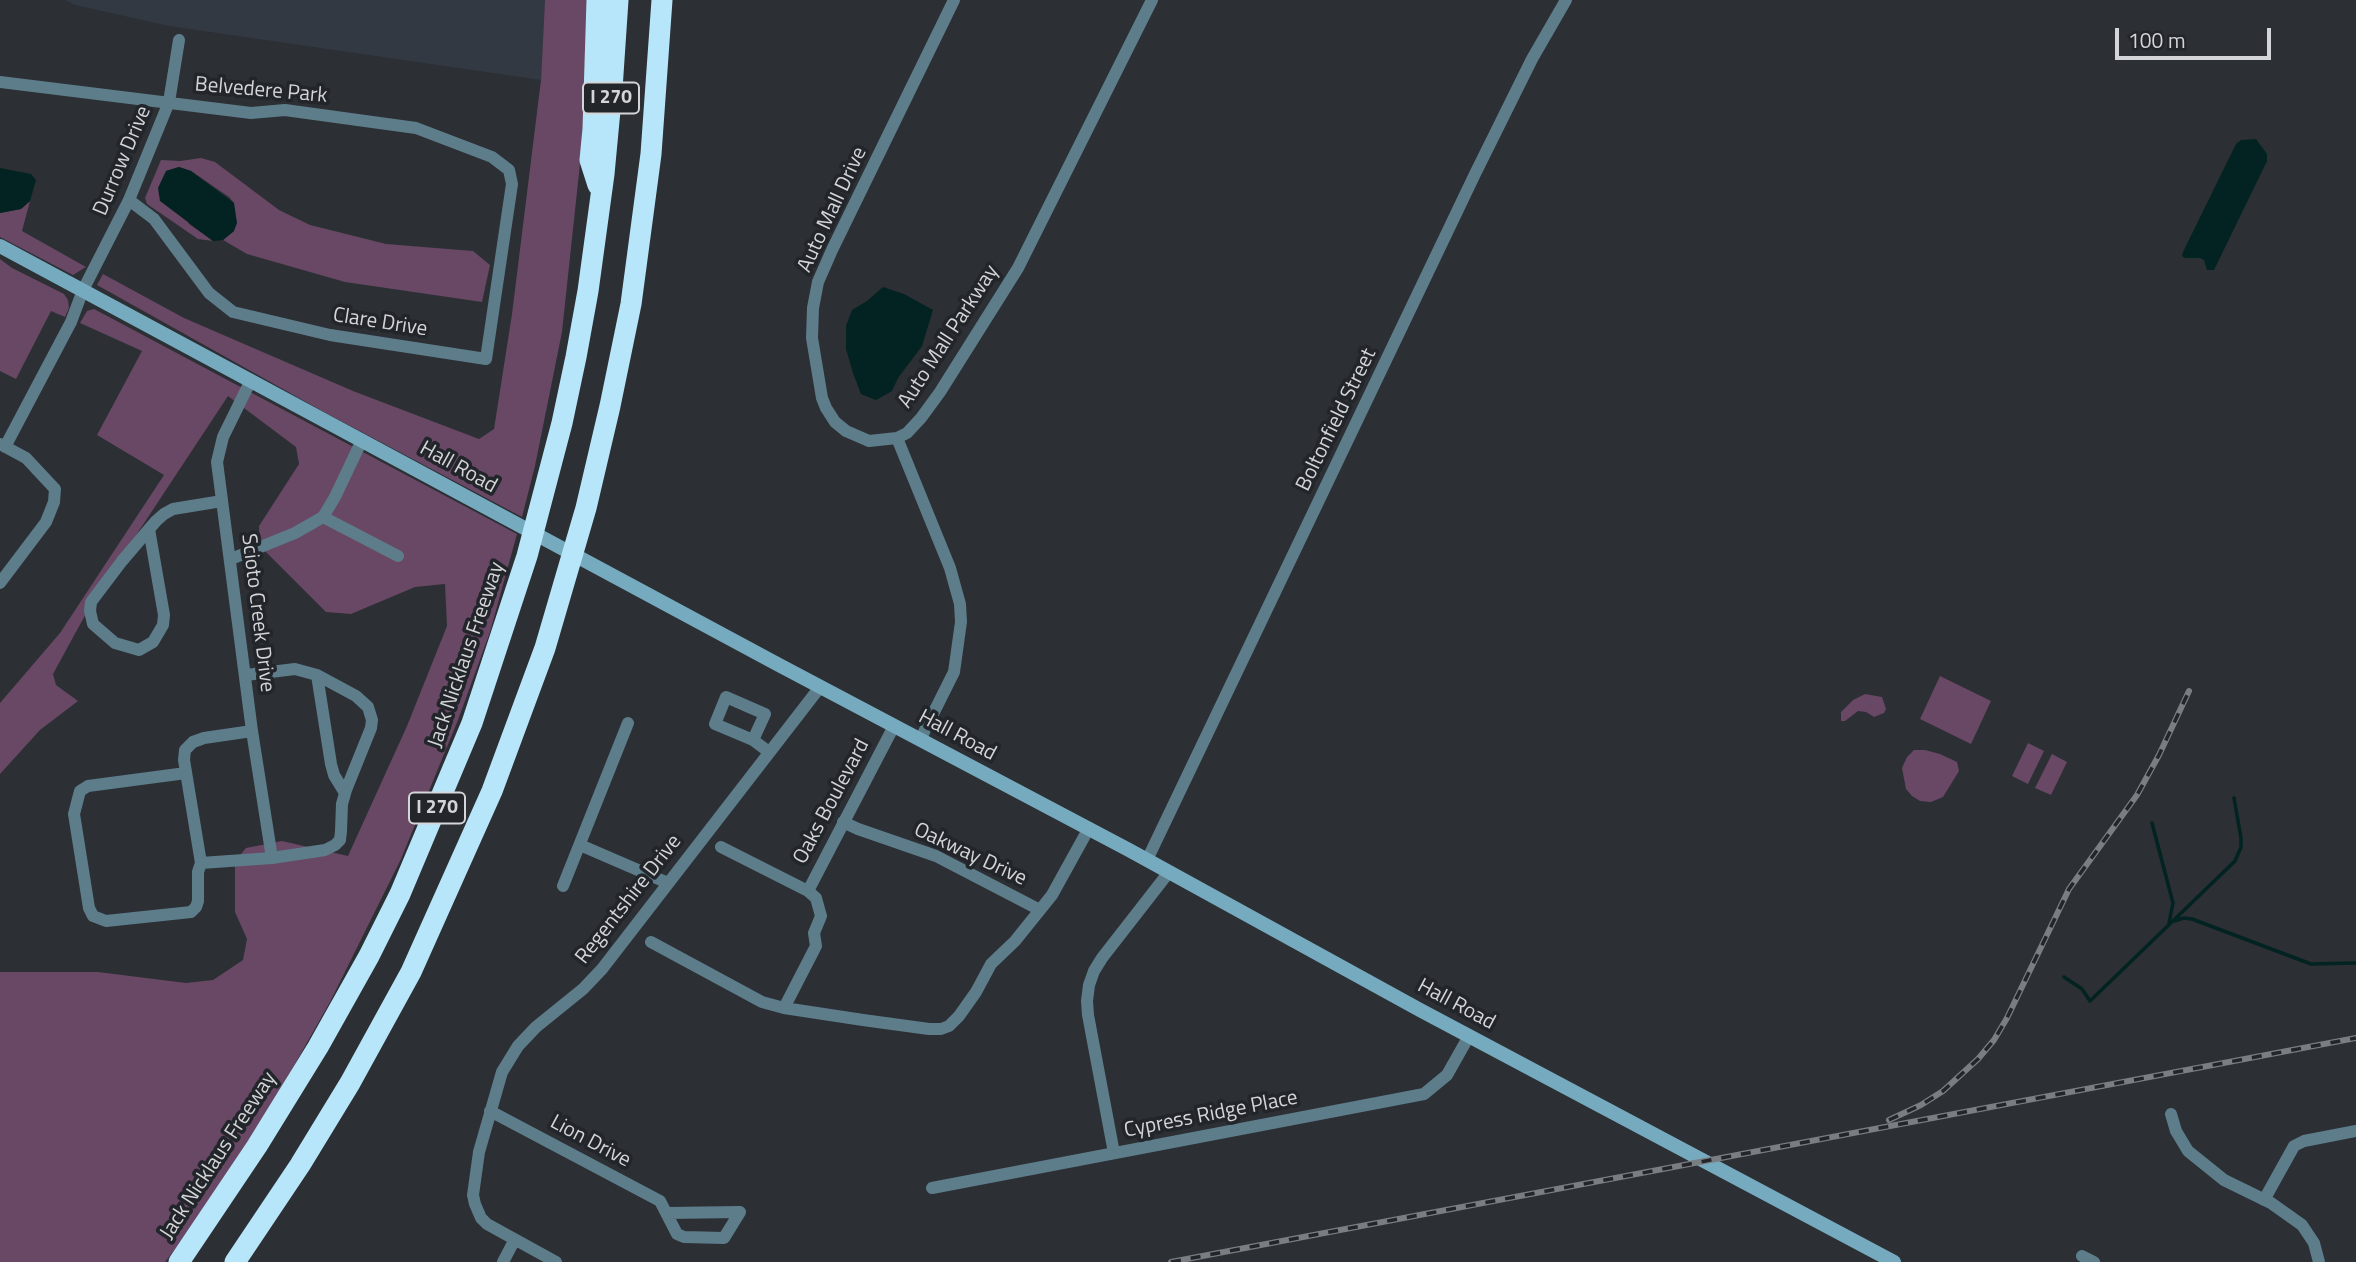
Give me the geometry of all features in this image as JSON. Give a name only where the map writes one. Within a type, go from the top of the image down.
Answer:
[{"type":"highway","points":[[597,0],[590,160],[601,195]]},
{"type":"highway","name":"Jack Nicklaus Freeway","points":[[179,1262],[257,1146],[350,991],[400,894],[454,769],[488,676],[523,568],[562,423],[588,291],[612,89],[618,0]]},
{"type":"highway","name":"I 270","points":[[235,1262],[307,1154],[358,1069],[411,972],[492,791],[545,648],[586,508],[624,343],[651,154],[662,5]]},
{"type":"main road","name":"Hall Road","points":[[0,246],[1088,828],[1876,1258],[1894,1262]]},
{"type":"street","name":"Auto Mall Drive","points":[[897,438],[880,441],[858,437],[835,422],[825,408],[811,338],[813,308],[818,282],[832,250],[954,0]]},
{"type":"street","name":"Auto Mall Parkway","points":[[920,740],[954,672],[961,622],[960,604],[950,568],[897,438],[907,433],[934,401],[1018,268],[1152,0]]},
{"type":"street","name":"Boltonfield Street","points":[[1147,860],[1475,174],[1532,59],[1566,0]]},
{"type":"street","name":"Durrow Drive","points":[[3,445],[71,322],[83,290],[130,200],[169,102],[180,40]]},
{"type":"street","name":"Belvedere Park","points":[[0,82],[251,113],[285,110],[416,128],[492,157],[509,170]]},
{"type":"street","name":"Clare Drive","points":[[130,200],[154,219],[209,293],[233,312],[330,335],[485,359],[512,184],[509,170]]},
{"type":"street","name":"Scioto Creek Drive","points":[[251,380],[218,449],[217,463],[252,732],[272,858]]},
{"type":"street","points":[[230,559],[295,533],[323,517],[362,440]]},
{"type":"street","points":[[0,583],[46,522],[54,502],[55,489],[32,462],[3,445]]},
{"type":"street","points":[[149,529],[164,615],[163,625],[153,642],[139,650],[115,643],[93,624],[91,602],[149,529],[156,521],[173,509],[222,500]]},
{"type":"street","points":[[323,517],[398,556]]},
{"type":"street","points":[[201,863],[272,858],[325,850],[335,845],[340,840],[345,793],[371,728],[371,712],[368,707],[356,696],[317,675],[295,669],[246,675]]},
{"type":"street","points":[[317,675],[331,764],[345,793]]},
{"type":"street","name":"Regentshire Drive","points":[[556,1262],[487,1224],[481,1218],[475,1203],[475,1177],[502,1072],[518,1046],[536,1027],[602,970],[820,687]]},
{"type":"street","points":[[563,886],[628,723]]},
{"type":"street","name":"Oaks Boulevard","points":[[784,1008],[816,946],[814,933],[821,910],[816,898],[808,891],[894,726]]},
{"type":"street","points":[[186,772],[88,786],[80,791],[74,814],[89,908],[93,916],[106,921],[191,912],[198,901],[198,872],[201,863],[185,750],[204,738],[252,732]]},
{"type":"street","points":[[753,740],[769,752]]},
{"type":"street","name":"Oakway Drive","points":[[843,822],[936,856],[1040,910]]},
{"type":"street","points":[[651,942],[759,1001],[784,1008],[929,1029],[949,1026],[976,992],[991,964],[1015,941],[1052,895],[1088,828]]},
{"type":"street","points":[[580,845],[668,883]]},
{"type":"street","points":[[721,847],[808,891]]},
{"type":"street","points":[[1114,1153],[1088,1015],[1089,985],[1102,958],[1169,872]]},
{"type":"street","name":"Cypress Ridge Place","points":[[932,1188],[1424,1094],[1447,1075],[1469,1037]]},
{"type":"street","name":"Lion Drive","points":[[490,1111],[660,1202],[677,1234],[684,1237],[724,1238],[740,1212],[667,1213]]},
{"type":"street","points":[[2171,1114],[2176,1131],[2188,1151],[2224,1180],[2264,1199],[2302,1225],[2314,1242],[2319,1262]]},
{"type":"street","points":[[2264,1199],[2294,1146],[2304,1141],[2356,1131]]},
{"type":"street","points":[[503,1262],[514,1241]]},
{"type":"shaded area","points":[[65,0],[545,0],[541,80],[169,26],[75,5]]},
{"type":"shaded area","points":[[545,0],[591,0],[591,61],[562,332],[522,517],[324,412],[97,285],[103,274],[184,318],[353,391],[479,439],[494,429],[512,314],[541,80]]},
{"type":"shaded area","points":[[2256,139],[2267,154],[2267,161],[2214,270],[2207,270],[2204,260],[2185,258],[2182,256],[2183,252],[2236,144],[2241,140]]},
{"type":"shaded area","points":[[201,158],[215,162],[279,210],[310,225],[386,244],[473,251],[490,265],[482,302],[345,282],[247,254],[223,240],[234,231],[234,203],[229,197],[191,171],[179,167],[166,171],[189,224],[213,241],[198,239],[147,204],[145,198],[161,160]]},
{"type":"shaded area","points":[[179,167],[191,171],[234,203],[237,223],[234,231],[223,240],[213,241],[160,201],[158,188],[166,171]]},
{"type":"shaded area","points":[[0,168],[31,174],[36,180],[30,201],[21,209],[0,213]]},
{"type":"shaded area","points":[[30,201],[22,231],[86,267],[73,275],[0,237],[0,213],[21,209]]},
{"type":"shaded area","points":[[0,259],[12,268],[64,294],[68,300],[69,308],[65,317],[51,311],[16,379],[0,371]]},
{"type":"shaded area","points":[[883,287],[904,294],[933,310],[922,346],[898,378],[892,391],[876,400],[861,394],[846,349],[846,326],[852,310]]},
{"type":"shaded area","points":[[94,309],[517,534],[490,632],[458,720],[401,859],[330,1002],[270,1108],[183,1239],[165,1262],[0,1262],[0,972],[98,972],[186,983],[213,980],[243,960],[247,939],[235,912],[235,861],[246,848],[282,841],[348,856],[407,726],[447,626],[445,584],[415,587],[351,614],[326,612],[260,546],[259,526],[299,464],[296,447],[228,396],[94,599],[53,674],[56,685],[78,701],[40,730],[0,774],[0,703],[60,633],[164,475],[97,435],[142,351],[80,323],[87,311]]},
{"type":"shaded area","points":[[1940,676],[1991,701],[1971,744],[1920,719]]},
{"type":"shaded area","points":[[1865,694],[1882,697],[1886,709],[1884,713],[1874,717],[1858,711],[1841,721],[1841,712],[1853,700]]},
{"type":"shaded area","points":[[2028,743],[2044,751],[2028,784],[2012,776]]},
{"type":"shaded area","points":[[1914,750],[1940,754],[1957,762],[1959,771],[1943,797],[1931,802],[1920,801],[1906,789],[1902,768]]},
{"type":"shaded area","points":[[2052,754],[2067,762],[2051,795],[2035,788]]},
{"type":"waterway","points":[[2064,977],[2082,989],[2090,1001],[2235,861],[2241,847],[2241,838],[2234,798]]},
{"type":"waterway","points":[[2152,823],[2173,903],[2169,923]]},
{"type":"waterway","points":[[2174,921],[2192,919],[2311,964],[2356,963]]},
{"type":"railway","points":[[1889,1120],[1943,1091],[1978,1059],[1994,1040],[2069,889],[2137,795],[2189,691]]},
{"type":"railway","points":[[1171,1262],[2356,1038]]}]
